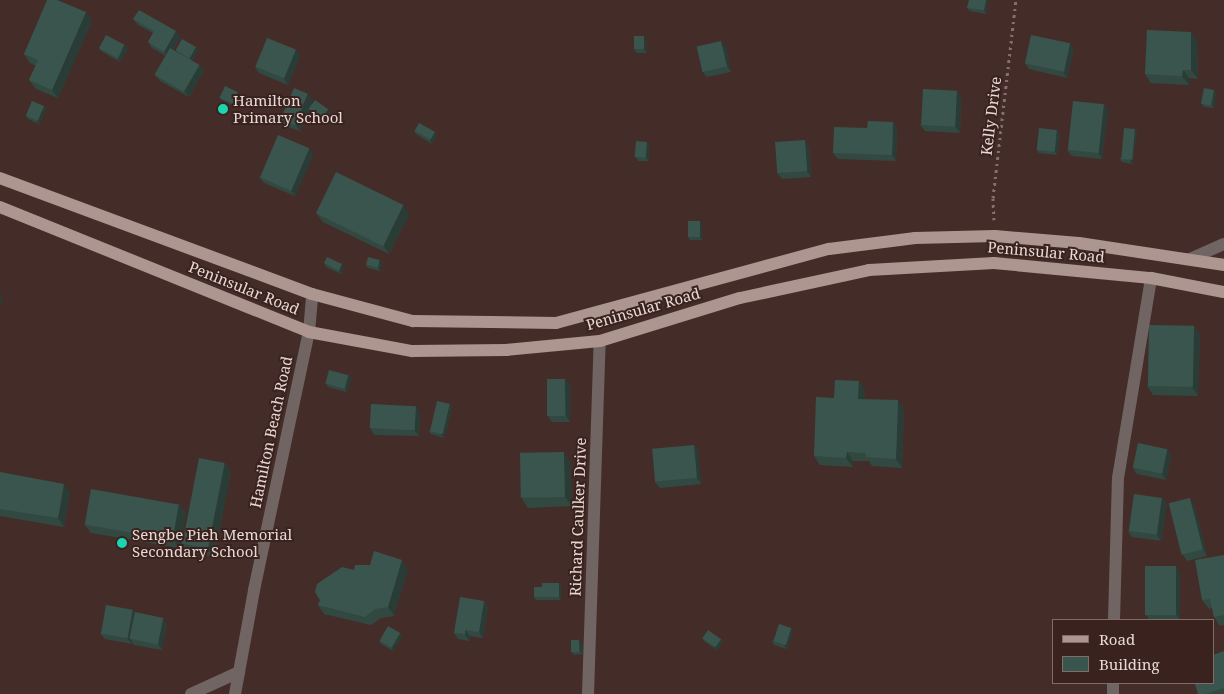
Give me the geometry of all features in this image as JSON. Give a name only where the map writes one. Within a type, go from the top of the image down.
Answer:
[{"type":"main road","name":"Peninsular Road","points":[[0,178],[312,294],[413,320],[556,323],[829,249],[915,238],[995,236],[1079,243],[1224,265]]},
{"type":"main road","name":"Peninsular Road","points":[[0,208],[309,332],[412,351],[506,350],[600,341],[740,298],[869,270],[994,262],[1151,278],[1224,292]]},
{"type":"street","points":[[1190,259],[1224,244]]},
{"type":"street","points":[[1114,619],[1118,478],[1151,278]]},
{"type":"street","name":"Hamilton Beach Road","points":[[235,694],[309,332],[312,294]]},
{"type":"street","name":"Richard Caulker Drive","points":[[588,694],[600,341]]},
{"type":"street","points":[[191,694],[239,672]]},
{"type":"path","name":"Kelly Drive","points":[[995,236],[993,198],[1016,0]]},
{"type":"building","points":[[47,0],[57,0],[86,12],[52,90],[29,80],[38,60],[24,54]]},
{"type":"building","points":[[969,0],[986,0],[984,10],[967,8]]},
{"type":"building","points":[[139,10],[176,31],[164,52],[148,42],[154,31],[133,19]]},
{"type":"building","points":[[1147,30],[1191,32],[1191,70],[1183,70],[1182,76],[1145,74]]},
{"type":"building","points":[[106,35],[125,45],[117,58],[99,48]]},
{"type":"building","points":[[1031,35],[1070,43],[1064,72],[1025,63]]},
{"type":"building","points":[[634,36],[644,36],[644,49],[634,49]]},
{"type":"building","points":[[267,38],[296,50],[284,78],[255,67]]},
{"type":"building","points":[[182,39],[196,47],[189,58],[176,50]]},
{"type":"building","points":[[721,41],[727,66],[702,72],[697,47]]},
{"type":"building","points":[[170,48],[199,65],[184,92],[154,75]]},
{"type":"building","points":[[225,86],[238,92],[232,104],[220,98]]},
{"type":"building","points":[[294,88],[308,94],[295,125],[281,119]]},
{"type":"building","points":[[1204,88],[1214,90],[1211,106],[1201,104]]},
{"type":"building","points":[[923,89],[957,91],[955,127],[921,125]]},
{"type":"building","points":[[315,100],[328,109],[322,118],[309,109]]},
{"type":"building","points":[[32,101],[44,106],[38,121],[26,116]]},
{"type":"building","points":[[1073,101],[1104,104],[1099,153],[1068,150]]},
{"type":"building","points":[[868,121],[893,122],[892,155],[833,153],[834,127],[867,128]]},
{"type":"building","points":[[419,123],[435,132],[430,140],[415,131]]},
{"type":"building","points":[[1039,128],[1057,130],[1055,152],[1037,150]]},
{"type":"building","points":[[1124,128],[1135,129],[1132,160],[1121,159]]},
{"type":"building","points":[[278,135],[309,148],[291,191],[260,177]]},
{"type":"building","points":[[805,140],[807,171],[777,173],[775,142]]},
{"type":"building","points":[[636,141],[647,142],[646,158],[635,157]]},
{"type":"building","points":[[336,172],[403,205],[383,246],[316,213]]},
{"type":"building","points":[[688,221],[700,221],[700,237],[688,237]]},
{"type":"building","points":[[327,257],[342,264],[339,271],[324,263]]},
{"type":"building","points":[[368,257],[380,260],[378,268],[366,265]]},
{"type":"building","points":[[1149,325],[1194,326],[1193,387],[1148,386]]},
{"type":"building","points":[[329,370],[348,375],[345,389],[325,384]]},
{"type":"building","points":[[547,379],[565,379],[565,416],[547,416]]},
{"type":"building","points":[[835,380],[859,381],[858,399],[898,400],[896,459],[866,457],[866,453],[847,452],[846,458],[814,456],[816,397],[834,398]]},
{"type":"building","points":[[437,401],[450,404],[443,434],[430,431]]},
{"type":"building","points":[[371,404],[416,406],[415,430],[370,428]]},
{"type":"building","points":[[1138,443],[1167,449],[1162,474],[1133,467]]},
{"type":"building","points":[[694,445],[697,478],[655,482],[652,449]]},
{"type":"building","points":[[564,452],[565,497],[521,498],[520,453]]},
{"type":"building","points":[[199,458],[225,463],[208,548],[182,543]]},
{"type":"building","points":[[0,472],[64,484],[58,518],[0,509]]},
{"type":"building","points":[[91,489],[179,504],[172,540],[85,524]]},
{"type":"building","points":[[1134,494],[1162,498],[1157,535],[1129,531]]},
{"type":"building","points":[[1190,498],[1203,549],[1181,555],[1169,503]]},
{"type":"building","points":[[374,551],[402,560],[388,607],[375,609],[365,617],[318,605],[320,600],[315,592],[317,584],[342,567],[354,570],[355,565],[370,565]]},
{"type":"building","points":[[1224,555],[1224,615],[1214,617],[1210,599],[1202,600],[1195,560]]},
{"type":"building","points":[[1145,566],[1176,566],[1176,615],[1145,615]]},
{"type":"building","points":[[542,583],[559,583],[559,597],[534,597],[534,587],[542,587]]},
{"type":"building","points":[[460,597],[484,601],[479,632],[465,630],[465,634],[454,633]]},
{"type":"building","points":[[106,605],[133,610],[128,638],[101,634]]},
{"type":"building","points":[[135,612],[163,618],[158,644],[129,638]]},
{"type":"building","points":[[779,624],[791,628],[786,645],[773,641]]},
{"type":"building","points":[[388,626],[400,633],[392,648],[380,641]]},
{"type":"building","points":[[708,630],[721,639],[715,647],[702,638]]},
{"type":"building","points":[[571,640],[579,640],[579,652],[571,652]]},
{"type":"building","points":[[1224,651],[1224,688],[1205,694],[1198,694],[1195,684],[1214,684],[1214,655]]},
{"type":"place","name":"Hamilton Primary School","points":[[223,109]]},
{"type":"place","name":"Sengbe Pieh Memorial Secondary School","points":[[122,543]]}]
